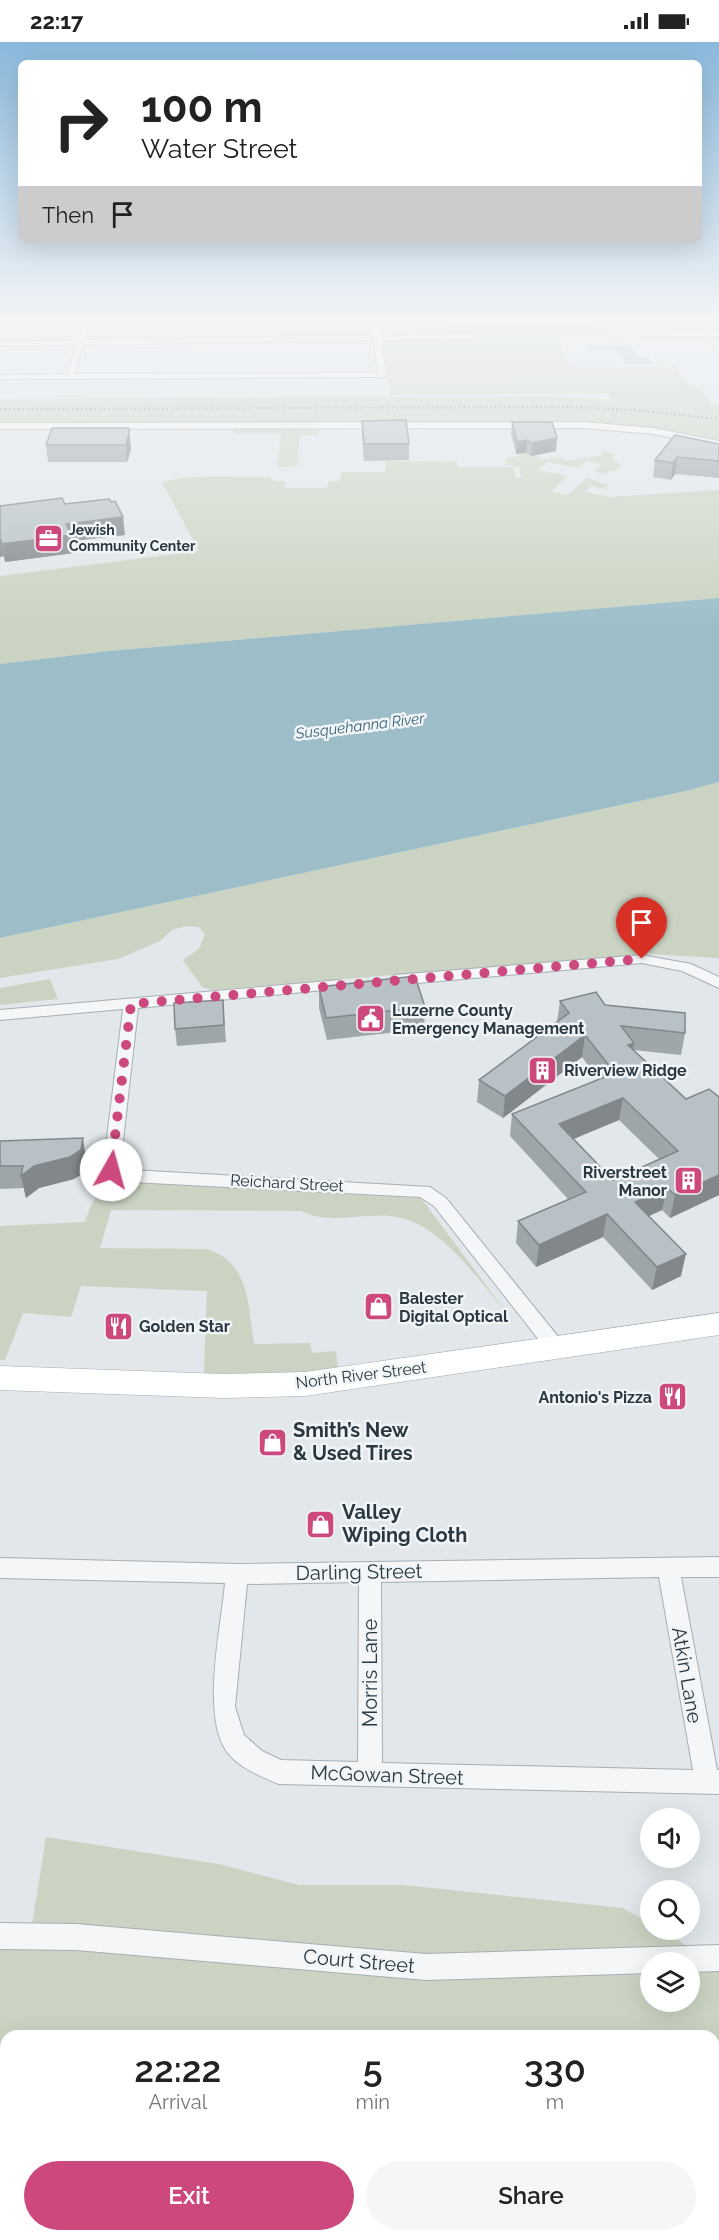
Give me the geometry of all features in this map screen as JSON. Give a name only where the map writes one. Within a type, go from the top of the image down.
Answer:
[{"type":"main road","name":"North River Street","points":[[0,1378],[224,1386],[305,1384],[719,1324]]},
{"type":"street","points":[[0,426],[584,425],[652,431],[719,444]]},
{"type":"street","points":[[377,982],[619,959],[664,961],[686,967],[719,983]]},
{"type":"street","points":[[0,1015],[353,984]]},
{"type":"street","name":"Reichard Street","points":[[131,1004],[111,1170],[131,1176],[424,1191],[440,1202],[557,1349]]},
{"type":"street","name":"Atkin Lane","points":[[668,1567],[713,1782]]},
{"type":"street","name":"Darling Street","points":[[0,1568],[237,1574],[719,1567]]},
{"type":"street","name":"Morris Lane","points":[[370,1571],[370,1776]]},
{"type":"street","name":"McGowan Street","points":[[237,1574],[224,1707],[234,1742],[254,1759],[279,1772],[370,1776],[713,1782]]},
{"type":"street","name":"Court Street","points":[[0,1936],[76,1937],[426,1967],[719,1958]]},
{"type":"green space","points":[[0,422],[719,422],[719,442],[645,428],[0,424]]},
{"type":"green space","points":[[317,427],[319,435],[300,435],[297,466],[277,467],[281,434],[234,434],[234,429],[237,428]]},
{"type":"green space","points":[[605,451],[617,456],[611,458],[621,466],[615,471],[609,470],[604,474],[594,472],[602,464],[586,461],[577,468],[547,462],[538,470],[568,476],[551,492],[568,495],[587,478],[609,485],[604,489],[591,486],[585,492],[611,497],[719,490],[719,598],[109,651],[0,664],[0,576],[199,551],[162,482],[200,477],[269,477],[274,481],[285,481],[285,488],[327,488],[328,481],[340,481],[341,472],[385,472],[386,461],[457,462],[458,467],[513,467],[516,478],[521,478],[519,468],[506,464],[505,459],[527,453],[531,456],[536,455],[542,460],[561,457],[567,461],[604,455],[601,452]]},
{"type":"green space","points":[[719,782],[719,958],[648,954],[211,990],[202,987],[183,960],[199,949],[205,934],[199,927],[186,926],[172,930],[160,941],[118,959],[0,978],[0,938]]},
{"type":"green space","points":[[50,979],[58,999],[0,1005],[0,988]]},
{"type":"green space","points":[[137,1183],[421,1198],[506,1312],[458,1255],[444,1242],[413,1222],[397,1217],[336,1218],[301,1211],[111,1210],[100,1248],[206,1249],[220,1255],[239,1274],[244,1287],[254,1344],[310,1343],[312,1353],[336,1351],[338,1369],[298,1376],[204,1373],[207,1291],[81,1286],[71,1317],[23,1313],[5,1360],[0,1360],[0,1226],[85,1222],[94,1201],[102,1191]]},
{"type":"green space","points":[[46,1837],[218,1864],[299,1885],[404,1885],[623,1908],[640,1918],[640,1940],[677,1940],[697,1952],[640,1952],[640,2012],[700,2012],[700,1954],[719,1965],[719,2030],[0,2030],[0,1950],[28,1950]]},
{"type":"water","name":"Susquehanna River","points":[[719,598],[719,782],[0,938],[0,664],[109,651]]},
{"type":"building","points":[[362,422],[406,422],[409,444],[364,444]]},
{"type":"building","points":[[512,422],[552,422],[557,438],[532,443],[527,440],[517,442]]},
{"type":"building","points":[[52,428],[129,428],[129,433],[126,445],[46,445]]},
{"type":"building","points":[[675,435],[719,444],[719,461],[677,457],[673,463],[655,460]]},
{"type":"building","points":[[62,498],[65,504],[109,499],[111,502],[115,501],[123,517],[66,524],[71,535],[2,544],[0,506]]},
{"type":"building","points":[[415,976],[425,1007],[326,1018],[319,987]]},
{"type":"building","points":[[596,992],[605,1005],[685,1013],[685,1033],[621,1026],[634,1043],[628,1045],[686,1099],[709,1089],[719,1097],[719,1175],[675,1195],[667,1188],[635,1202],[686,1254],[657,1267],[607,1214],[539,1245],[518,1221],[586,1192],[512,1114],[615,1073],[585,1035],[505,1096],[479,1080],[569,1013],[560,1001]],"holes":[[[623,1098],[678,1151],[613,1180],[559,1124]]]},
{"type":"building","points":[[223,1000],[224,1025],[175,1029],[174,1003]]},
{"type":"building","points":[[83,1138],[81,1150],[70,1157],[34,1166],[21,1176],[23,1166],[0,1166],[0,1141]]},
{"type":"place","name":"Jewish Community Center","points":[[48,538]]},
{"type":"place","name":"Luzerne County Emergency Management","points":[[371,1019]]},
{"type":"place","name":"Riverview Ridge","points":[[543,1070]]},
{"type":"place","name":"Riverstreet Manor","points":[[688,1181]]},
{"type":"place","name":"Balester Digital Optical","points":[[378,1307]]},
{"type":"place","name":"Golden Star","points":[[118,1326]]},
{"type":"place","name":"Antonio's Pizza","points":[[673,1397]]},
{"type":"place","name":"Smith’s New & Used Tires","points":[[272,1442]]},
{"type":"place","name":"Valley Wiping Cloth","points":[[321,1524]]},
{"type":"route","points":[[111,1170],[131,1004],[619,959],[642,959]]}]
